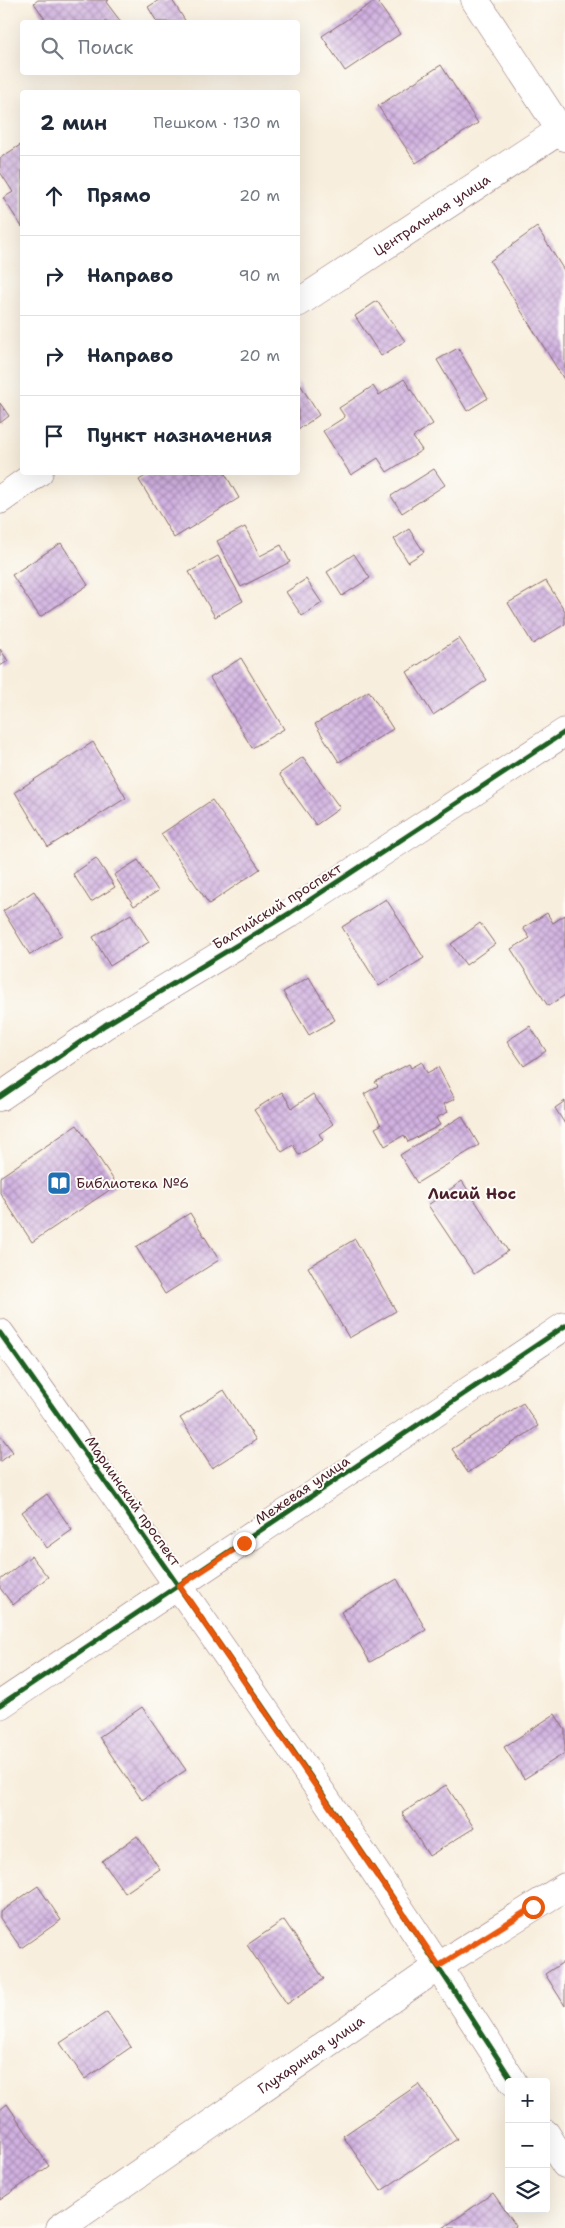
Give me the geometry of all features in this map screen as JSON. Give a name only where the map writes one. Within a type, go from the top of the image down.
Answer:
[{"type":"street","points":[[476,0],[563,131]]},
{"type":"street","name":"Центральная улица","points":[[300,302],[563,131]]},
{"type":"street","points":[[0,500],[35,475]]},
{"type":"street","name":"Балтийский проспект","points":[[0,1097],[105,1025],[290,914],[565,732]]},
{"type":"street","name":"Межевая улица","points":[[0,1705],[565,1326]]},
{"type":"street","name":"Мариинский проспект","points":[[0,1333],[179,1586],[439,1966],[510,2078]]},
{"type":"street","name":"Глухариная улица","points":[[60,2228],[439,1966],[565,1887]]},
{"type":"street","points":[[550,2140],[565,2164]]},
{"type":"building","points":[[38,0],[109,0],[106,2],[120,20],[46,20],[34,3]]},
{"type":"building","points":[[159,0],[172,0],[185,20],[156,20],[148,7]]},
{"type":"building","points":[[376,0],[400,34],[345,71],[322,36]]},
{"type":"building","points":[[441,65],[478,123],[416,163],[378,106]]},
{"type":"building","points":[[20,145],[20,224],[3,198],[13,192],[0,172],[0,158]]},
{"type":"building","points":[[537,227],[565,272],[565,381],[490,261]]},
{"type":"building","points":[[377,301],[405,341],[381,356],[355,316]]},
{"type":"building","points":[[458,348],[488,398],[467,411],[437,360]]},
{"type":"building","points":[[404,379],[433,424],[413,437],[422,450],[387,472],[378,458],[351,475],[323,431],[345,417],[339,408],[373,386],[379,395]]},
{"type":"building","points":[[300,384],[319,415],[300,429]]},
{"type":"building","points":[[0,403],[9,416],[0,423]]},
{"type":"building","points":[[434,469],[445,485],[402,513],[391,496]]},
{"type":"building","points":[[147,475],[226,475],[239,498],[174,538],[139,480]]},
{"type":"building","points":[[245,527],[260,556],[281,545],[290,562],[241,587],[217,541]]},
{"type":"building","points":[[409,529],[424,552],[408,562],[394,539]]},
{"type":"building","points":[[61,543],[88,585],[40,617],[12,575]]},
{"type":"building","points":[[354,554],[370,578],[342,596],[327,572]]},
{"type":"building","points":[[218,556],[243,601],[215,617],[189,572]]},
{"type":"building","points":[[306,579],[322,603],[302,616],[286,592]]},
{"type":"building","points":[[546,581],[565,611],[565,624],[533,644],[508,603]]},
{"type":"building","points":[[459,638],[487,680],[433,715],[407,672]]},
{"type":"building","points":[[0,649],[8,661],[0,666]]},
{"type":"building","points":[[241,658],[284,729],[252,748],[210,678]]},
{"type":"building","points":[[369,691],[393,729],[339,762],[315,724]]},
{"type":"building","points":[[93,742],[126,798],[48,847],[15,792]]},
{"type":"building","points":[[303,757],[340,808],[316,825],[279,774]]},
{"type":"building","points":[[212,800],[260,869],[209,904],[161,834]]},
{"type":"building","points":[[96,858],[115,887],[91,902],[73,874]]},
{"type":"building","points":[[138,860],[158,891],[134,906],[114,875]]},
{"type":"building","points":[[34,891],[62,935],[30,955],[3,911]]},
{"type":"building","points":[[386,899],[424,958],[379,986],[342,927]]},
{"type":"building","points":[[547,913],[553,923],[565,915],[565,995],[548,1006],[511,949],[530,938],[523,928]]},
{"type":"building","points":[[131,914],[149,942],[110,966],[93,937]]},
{"type":"building","points":[[480,923],[495,944],[466,965],[451,944]]},
{"type":"building","points":[[309,977],[335,1020],[309,1035],[283,992]]},
{"type":"building","points":[[530,1026],[546,1051],[524,1066],[507,1041]]},
{"type":"building","points":[[422,1062],[427,1073],[438,1067],[455,1099],[444,1104],[448,1112],[436,1118],[440,1125],[408,1142],[404,1135],[385,1146],[375,1128],[381,1125],[364,1094],[378,1086],[375,1082],[409,1064],[411,1068]]},
{"type":"building","points":[[282,1092],[292,1108],[313,1094],[333,1124],[319,1134],[323,1140],[299,1155],[293,1145],[282,1152],[254,1110]]},
{"type":"building","points":[[565,1101],[565,1124],[555,1108]]},
{"type":"building","points":[[462,1116],[479,1145],[417,1183],[400,1155]]},
{"type":"building","points":[[77,1125],[117,1185],[32,1242],[0,1193],[0,1177]]},
{"type":"building","points":[[462,1181],[508,1251],[474,1274],[428,1205]]},
{"type":"building","points":[[190,1213],[219,1260],[165,1294],[136,1247]]},
{"type":"building","points":[[355,1239],[396,1311],[349,1338],[308,1267]]},
{"type":"building","points":[[224,1390],[256,1440],[212,1468],[180,1418]]},
{"type":"building","points":[[523,1403],[538,1426],[468,1473],[452,1449]]},
{"type":"building","points":[[0,1435],[13,1452],[0,1462]]},
{"type":"building","points":[[47,1494],[72,1530],[47,1548],[22,1512]]},
{"type":"building","points":[[31,1556],[48,1577],[13,1605],[0,1588],[0,1580]]},
{"type":"building","points":[[397,1579],[426,1630],[370,1662],[341,1612]]},
{"type":"building","points":[[142,1707],[186,1770],[142,1800],[99,1737]]},
{"type":"building","points":[[555,1714],[565,1730],[565,1753],[524,1779],[504,1747]]},
{"type":"building","points":[[446,1785],[474,1828],[429,1856],[402,1813]]},
{"type":"building","points":[[137,1836],[160,1869],[125,1893],[102,1861]]},
{"type":"building","points":[[38,1886],[61,1920],[21,1948],[0,1918],[0,1912]]},
{"type":"building","points":[[284,1920],[324,1979],[287,2004],[247,1945]]},
{"type":"building","points":[[565,1961],[565,2006],[545,1974]]},
{"type":"building","points":[[107,2012],[131,2047],[85,2079],[60,2043]]},
{"type":"building","points":[[419,2084],[457,2139],[381,2191],[343,2136]]},
{"type":"building","points":[[7,2104],[49,2166],[0,2200],[0,2110]]},
{"type":"building","points":[[493,2193],[505,2213],[516,2226],[513,2228],[443,2228]]},
{"type":"cycle path","points":[[0,1097],[105,1025],[290,913],[565,732]]},
{"type":"cycle path","points":[[0,1705],[565,1326]]},
{"type":"cycle path","points":[[0,1333],[325,1798],[510,2078]]},
{"type":"place","name":"Библиотека №6","points":[[59,1183]]},
{"type":"district","name":"Лисий Нос","points":[[472,1193]]},
{"type":"route","points":[[244,1543],[179,1586],[439,1966],[533,1907]]}]
